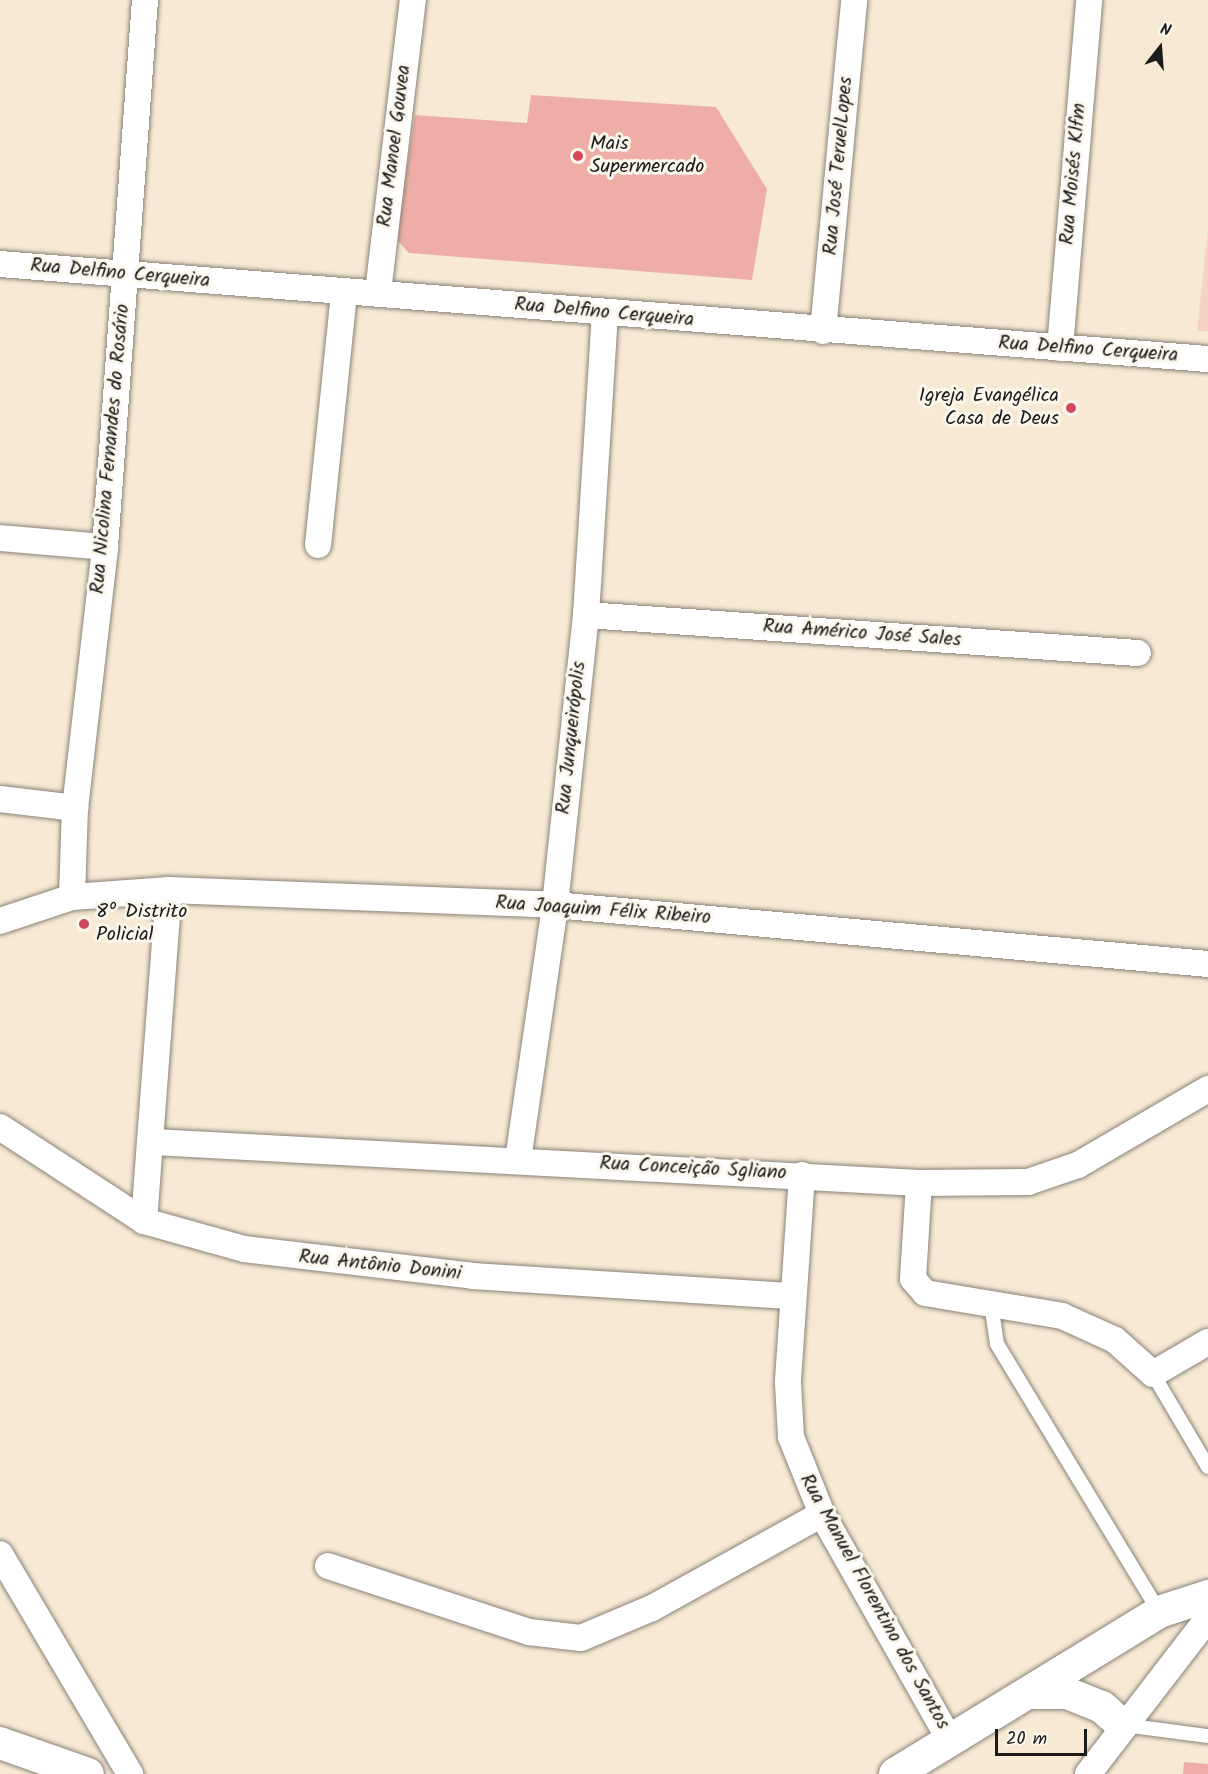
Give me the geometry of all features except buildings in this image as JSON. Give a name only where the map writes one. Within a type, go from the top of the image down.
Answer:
[{"type":"street","name":"Rua Nicolina Fernandes do Rosário","points":[[72,897],[75,808],[105,547],[145,0]]},
{"type":"street","name":"Rua Manoel Gouvea","points":[[378,292],[413,0]]},
{"type":"street","name":"Rua José TeruelLopes","points":[[823,331],[854,0]]},
{"type":"street","name":"Rua Moisés Klfm","points":[[1060,348],[1089,0]]},
{"type":"street","name":"Rua Delfino Cerqueira","points":[[0,264],[344,292],[378,292],[605,314],[1208,359]]},
{"type":"street","points":[[318,545],[344,292]]},
{"type":"street","name":"Rua Junqueirópolis","points":[[518,1160],[555,904],[586,615],[605,314]]},
{"type":"street","points":[[0,538],[105,547]]},
{"type":"street","name":"Rua Américo José Sales","points":[[586,615],[1138,653]]},
{"type":"street","points":[[0,799],[75,808]]},
{"type":"street","points":[[144,1221],[154,1142],[169,890]]},
{"type":"street","name":"Rua Joaquim Félix Ribeiro","points":[[0,921],[72,897],[169,890],[555,904],[1208,964]]},
{"type":"street","name":"Rua Conceição Sgliano","points":[[154,1142],[919,1183],[1028,1182],[1052,1176],[1208,1089]]},
{"type":"street","name":"Rua Antônio Donini","points":[[0,1127],[144,1221],[233,1247],[318,1260],[473,1276],[792,1296]]},
{"type":"street","name":"Rua Manuel Florentino dos Santos","points":[[802,1175],[792,1296],[791,1437],[822,1514],[951,1742]]},
{"type":"street","points":[[919,1183],[913,1279],[918,1289],[1037,1310],[1088,1326],[1115,1340],[1153,1374],[1208,1342]]},
{"type":"street","points":[[328,1566],[529,1632],[581,1638],[652,1608],[822,1514]]},
{"type":"street","points":[[0,1554],[130,1774]]},
{"type":"street","points":[[895,1774],[1031,1693],[1159,1612],[1208,1596]]},
{"type":"street","points":[[1088,1774],[1122,1725],[1208,1618]]},
{"type":"street","points":[[1031,1693],[1067,1693],[1102,1707],[1122,1725]]},
{"type":"street","points":[[0,1743],[88,1774]]},
{"type":"lane","points":[[991,1303],[998,1344],[1159,1612]]},
{"type":"lane","points":[[1153,1374],[1208,1467]]},
{"type":"lane","points":[[1122,1725],[1208,1736]]},
{"type":"shaded area","points":[[1208,231],[1208,331],[1197,331]]},
{"type":"place","name":"Mais Supermercado","points":[[578,156]]},
{"type":"place","name":"Igreja Evangélica Casa de Deus","points":[[1071,408]]},
{"type":"place","name":"8º Distrito Policial","points":[[84,924]]}]
